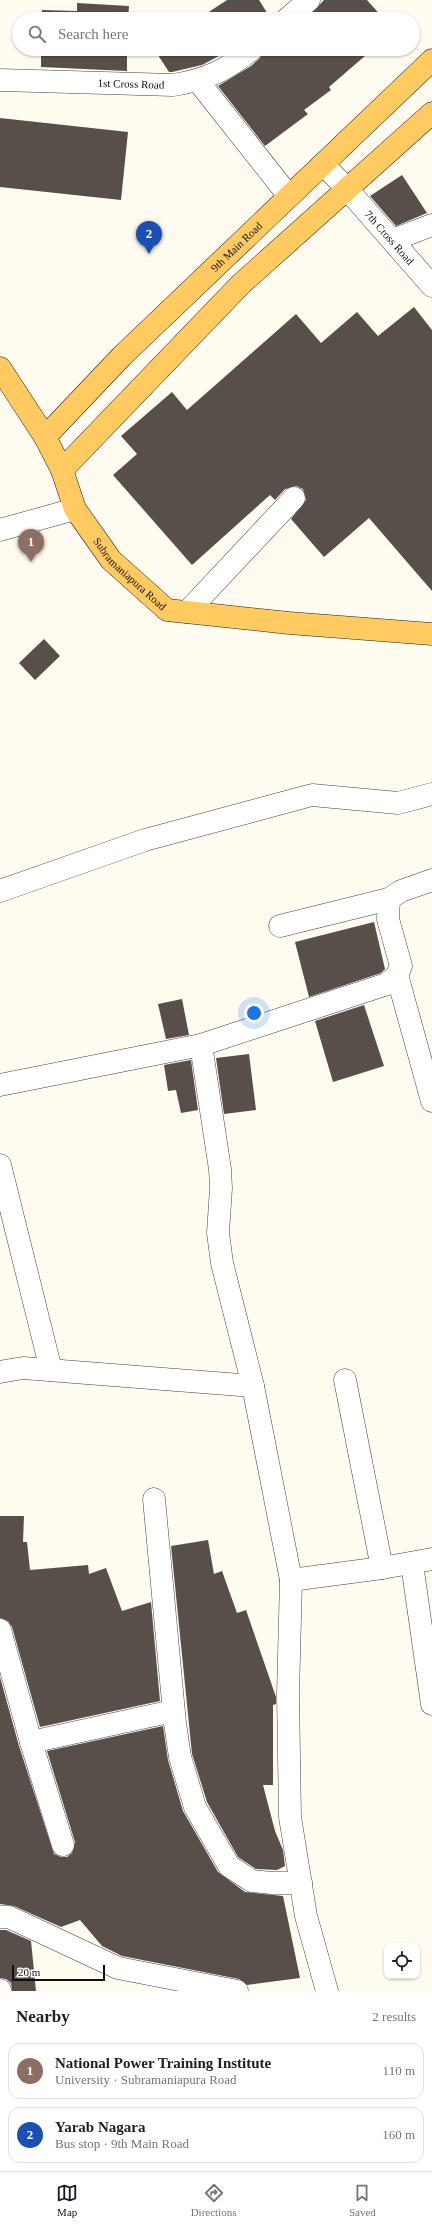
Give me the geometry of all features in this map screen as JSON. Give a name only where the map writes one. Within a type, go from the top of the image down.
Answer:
[{"type":"main road","name":"9th Main Road","points":[[45,437],[122,356],[288,195],[323,164],[432,60]]},
{"type":"main road","points":[[62,470],[242,284],[432,113]]},
{"type":"main road","name":"Subramaniapura Road","points":[[0,368],[45,437],[62,470],[75,509],[111,560],[167,610],[289,623],[432,634]]},
{"type":"street","points":[[295,12],[309,0]]},
{"type":"street","name":"1st Cross Road","points":[[0,80],[174,85],[198,81],[238,61],[244,56]]},
{"type":"street","points":[[198,81],[288,195]]},
{"type":"street","name":"7th Cross Road","points":[[323,164],[393,240],[432,286]]},
{"type":"street","points":[[393,240],[432,225]]},
{"type":"street","points":[[187,612],[294,498]]},
{"type":"street","points":[[0,530],[75,509]]},
{"type":"street","points":[[0,891],[145,840],[312,795],[398,803],[432,794]]},
{"type":"street","points":[[280,926],[389,899],[401,891],[432,880]]},
{"type":"street","points":[[0,1085],[201,1045],[349,998],[387,984],[397,975],[401,966],[388,919],[389,899]]},
{"type":"street","points":[[397,975],[432,1101]]},
{"type":"street","points":[[201,1045],[220,1169],[221,1188],[218,1233],[222,1263],[253,1386],[291,1580],[288,1694],[290,1816],[306,1916],[327,1991]]},
{"type":"street","points":[[0,1165],[51,1370]]},
{"type":"street","points":[[0,1372],[23,1368],[253,1386]]},
{"type":"street","points":[[345,1380],[382,1568]]},
{"type":"street","points":[[154,1499],[173,1711],[180,1757],[195,1807],[229,1866],[252,1881],[301,1883]]},
{"type":"street","points":[[291,1580],[422,1562],[432,1704]]},
{"type":"street","points":[[0,1630],[31,1742],[64,1845]]},
{"type":"street","points":[[31,1742],[173,1711]]},
{"type":"street","points":[[0,1916],[9,1917],[118,1968],[237,1991]]},
{"type":"building","points":[[227,0],[259,0],[267,12],[209,12]]},
{"type":"building","points":[[324,0],[367,0],[378,12],[313,12]]},
{"type":"building","points":[[77,3],[129,6],[129,12],[42,12],[42,10],[77,11]]},
{"type":"building","points":[[41,56],[127,56],[127,71],[41,67]]},
{"type":"building","points":[[159,56],[219,56],[202,65],[169,72]]},
{"type":"building","points":[[261,56],[365,56],[329,87],[331,90],[304,110],[308,114],[265,146],[218,86],[251,66]]},
{"type":"building","points":[[0,118],[128,132],[121,200],[0,187]]},
{"type":"building","points":[[402,175],[427,213],[396,226],[370,196]]},
{"type":"building","points":[[414,307],[432,330],[432,591],[369,518],[324,557],[291,519],[306,500],[303,489],[296,486],[285,489],[275,500],[270,495],[192,565],[113,475],[137,454],[121,436],[172,392],[187,410],[296,314],[321,343],[357,312],[378,336]]},
{"type":"building","points":[[44,639],[60,656],[35,680],[19,663]]},
{"type":"building","points":[[374,922],[385,969],[381,973],[309,997],[295,942]]},
{"type":"building","points":[[182,999],[189,1035],[166,1039],[158,1004]]},
{"type":"building","points":[[364,1005],[384,1066],[333,1082],[315,1021]]},
{"type":"building","points":[[249,1054],[256,1110],[224,1114],[216,1058]]},
{"type":"building","points":[[191,1060],[198,1110],[181,1113],[176,1090],[168,1091],[164,1065]]},
{"type":"building","points":[[0,1516],[24,1516],[23,1542],[27,1542],[30,1570],[88,1565],[89,1574],[106,1568],[122,1611],[151,1602],[160,1701],[40,1727],[12,1627],[8,1621],[0,1618]]},
{"type":"building","points":[[208,1540],[214,1574],[222,1571],[237,1613],[246,1610],[276,1697],[276,1704],[273,1705],[273,1785],[263,1785],[275,1831],[283,1850],[285,1866],[277,1870],[256,1869],[238,1857],[207,1802],[192,1754],[171,1546]]},
{"type":"building","points":[[0,1677],[19,1746],[54,1854],[61,1857],[67,1857],[72,1853],[75,1842],[47,1751],[163,1726],[168,1760],[183,1811],[218,1872],[245,1892],[283,1896],[300,1978],[247,1985],[239,1979],[122,1956],[102,1946],[80,1920],[61,1927],[14,1906],[0,1904]]},
{"type":"building","points":[[0,1930],[6,1930],[31,1941],[36,1991],[12,1991],[11,1983],[6,1979],[0,1978]]},
{"type":"place","name":"Yarab Nagara","points":[[149,254]]},
{"type":"place","name":"National Power Training Institute","points":[[31,562]]}]
